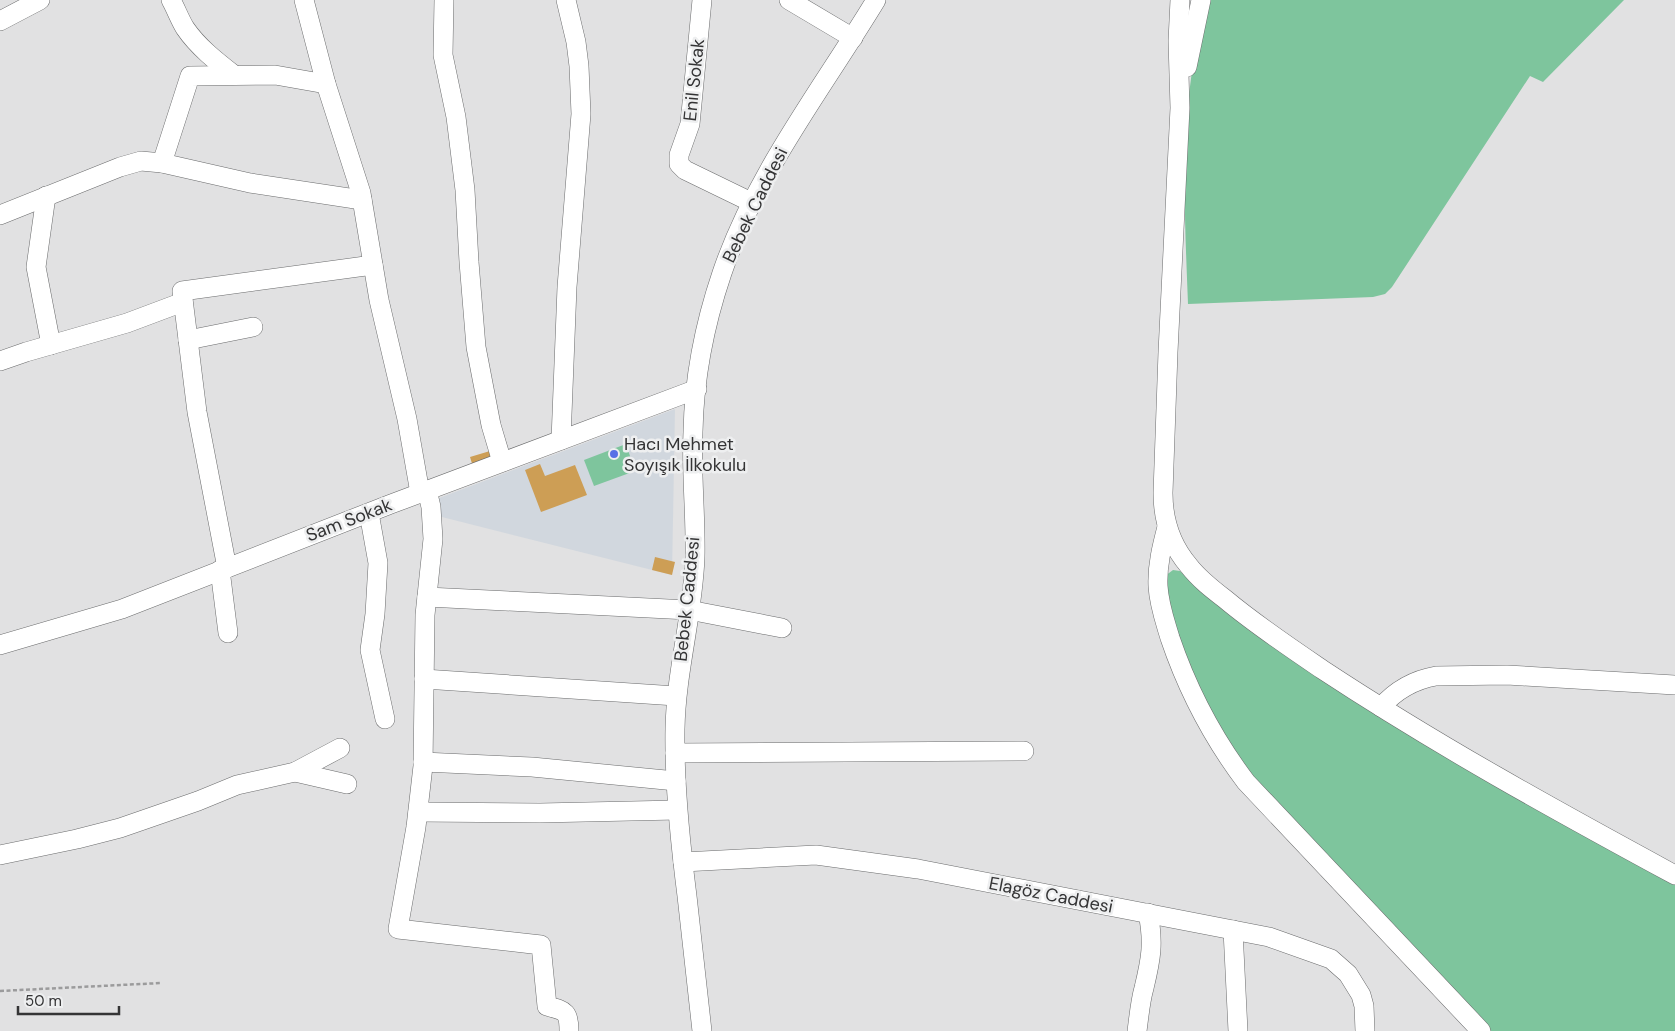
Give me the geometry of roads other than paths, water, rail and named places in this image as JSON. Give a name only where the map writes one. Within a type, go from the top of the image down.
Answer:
[{"type":"street","points":[[0,21],[40,0]]},
{"type":"street","points":[[171,0],[185,28],[195,40],[210,56],[234,75]]},
{"type":"street","points":[[304,0],[326,84],[362,200],[379,300],[424,491],[431,507],[433,539],[427,597],[423,762],[418,812],[398,930],[541,945],[547,1006],[562,1010],[568,1015],[569,1031]]},
{"type":"street","points":[[444,0],[443,55],[456,117],[466,190],[469,262],[476,347],[491,425],[502,462]]},
{"type":"street","points":[[561,440],[567,287],[581,114],[576,42],[566,0]]},
{"type":"street","name":"Enil Sokak","points":[[702,0],[690,124],[679,155],[679,164],[684,170],[753,203]]},
{"type":"street","points":[[789,0],[853,38]]},
{"type":"street","name":"Bebek Caddesi","points":[[702,1031],[677,810],[675,753],[676,696],[695,557],[693,432],[703,348],[715,296],[732,248],[753,203],[800,118],[876,0]]},
{"type":"street","points":[[1180,0],[1178,41],[1180,108],[1163,493],[1164,516],[1181,556],[1195,574],[1255,624],[1381,707],[1515,787],[1675,875]]},
{"type":"street","points":[[1180,108],[1201,0]]},
{"type":"street","points":[[162,163],[190,76],[275,75],[326,84]]},
{"type":"street","points":[[0,215],[130,163],[150,161],[236,180],[362,200]]},
{"type":"street","points":[[46,196],[36,267],[51,345]]},
{"type":"street","points":[[228,633],[224,569],[197,412],[182,291],[373,265]]},
{"type":"street","points":[[0,361],[127,323],[183,302]]},
{"type":"street","points":[[188,340],[253,327]]},
{"type":"street","name":"Sam Sokak","points":[[0,645],[122,609],[424,491],[697,390]]},
{"type":"street","points":[[369,513],[378,564],[375,614],[370,650],[385,719]]},
{"type":"street","points":[[1167,526],[1158,573],[1159,599],[1162,614],[1186,682],[1200,712],[1220,745],[1246,782],[1482,1031]]},
{"type":"street","points":[[427,597],[689,610],[782,628]]},
{"type":"street","points":[[1381,707],[1405,686],[1436,676],[1507,675],[1675,685]]},
{"type":"street","points":[[424,679],[676,696]]},
{"type":"street","points":[[0,855],[43,847],[111,830],[167,812],[237,785],[295,772],[340,748]]},
{"type":"street","points":[[675,753],[1024,751]]},
{"type":"street","points":[[423,762],[532,767],[676,781]]},
{"type":"street","points":[[295,772],[347,784]]},
{"type":"street","points":[[418,812],[540,813],[677,810]]},
{"type":"street","name":"Elagöz Caddesi","points":[[683,862],[816,855],[918,869],[1269,937],[1330,959],[1340,966],[1348,974],[1360,995],[1364,1006],[1366,1031]]},
{"type":"street","points":[[1137,1031],[1150,962],[1152,937],[1148,914]]},
{"type":"street","points":[[1233,930],[1238,1031]]},
{"type":"place","name":"Hacı Mehmet Soyışık İlkokulu","points":[[614,454]]}]
